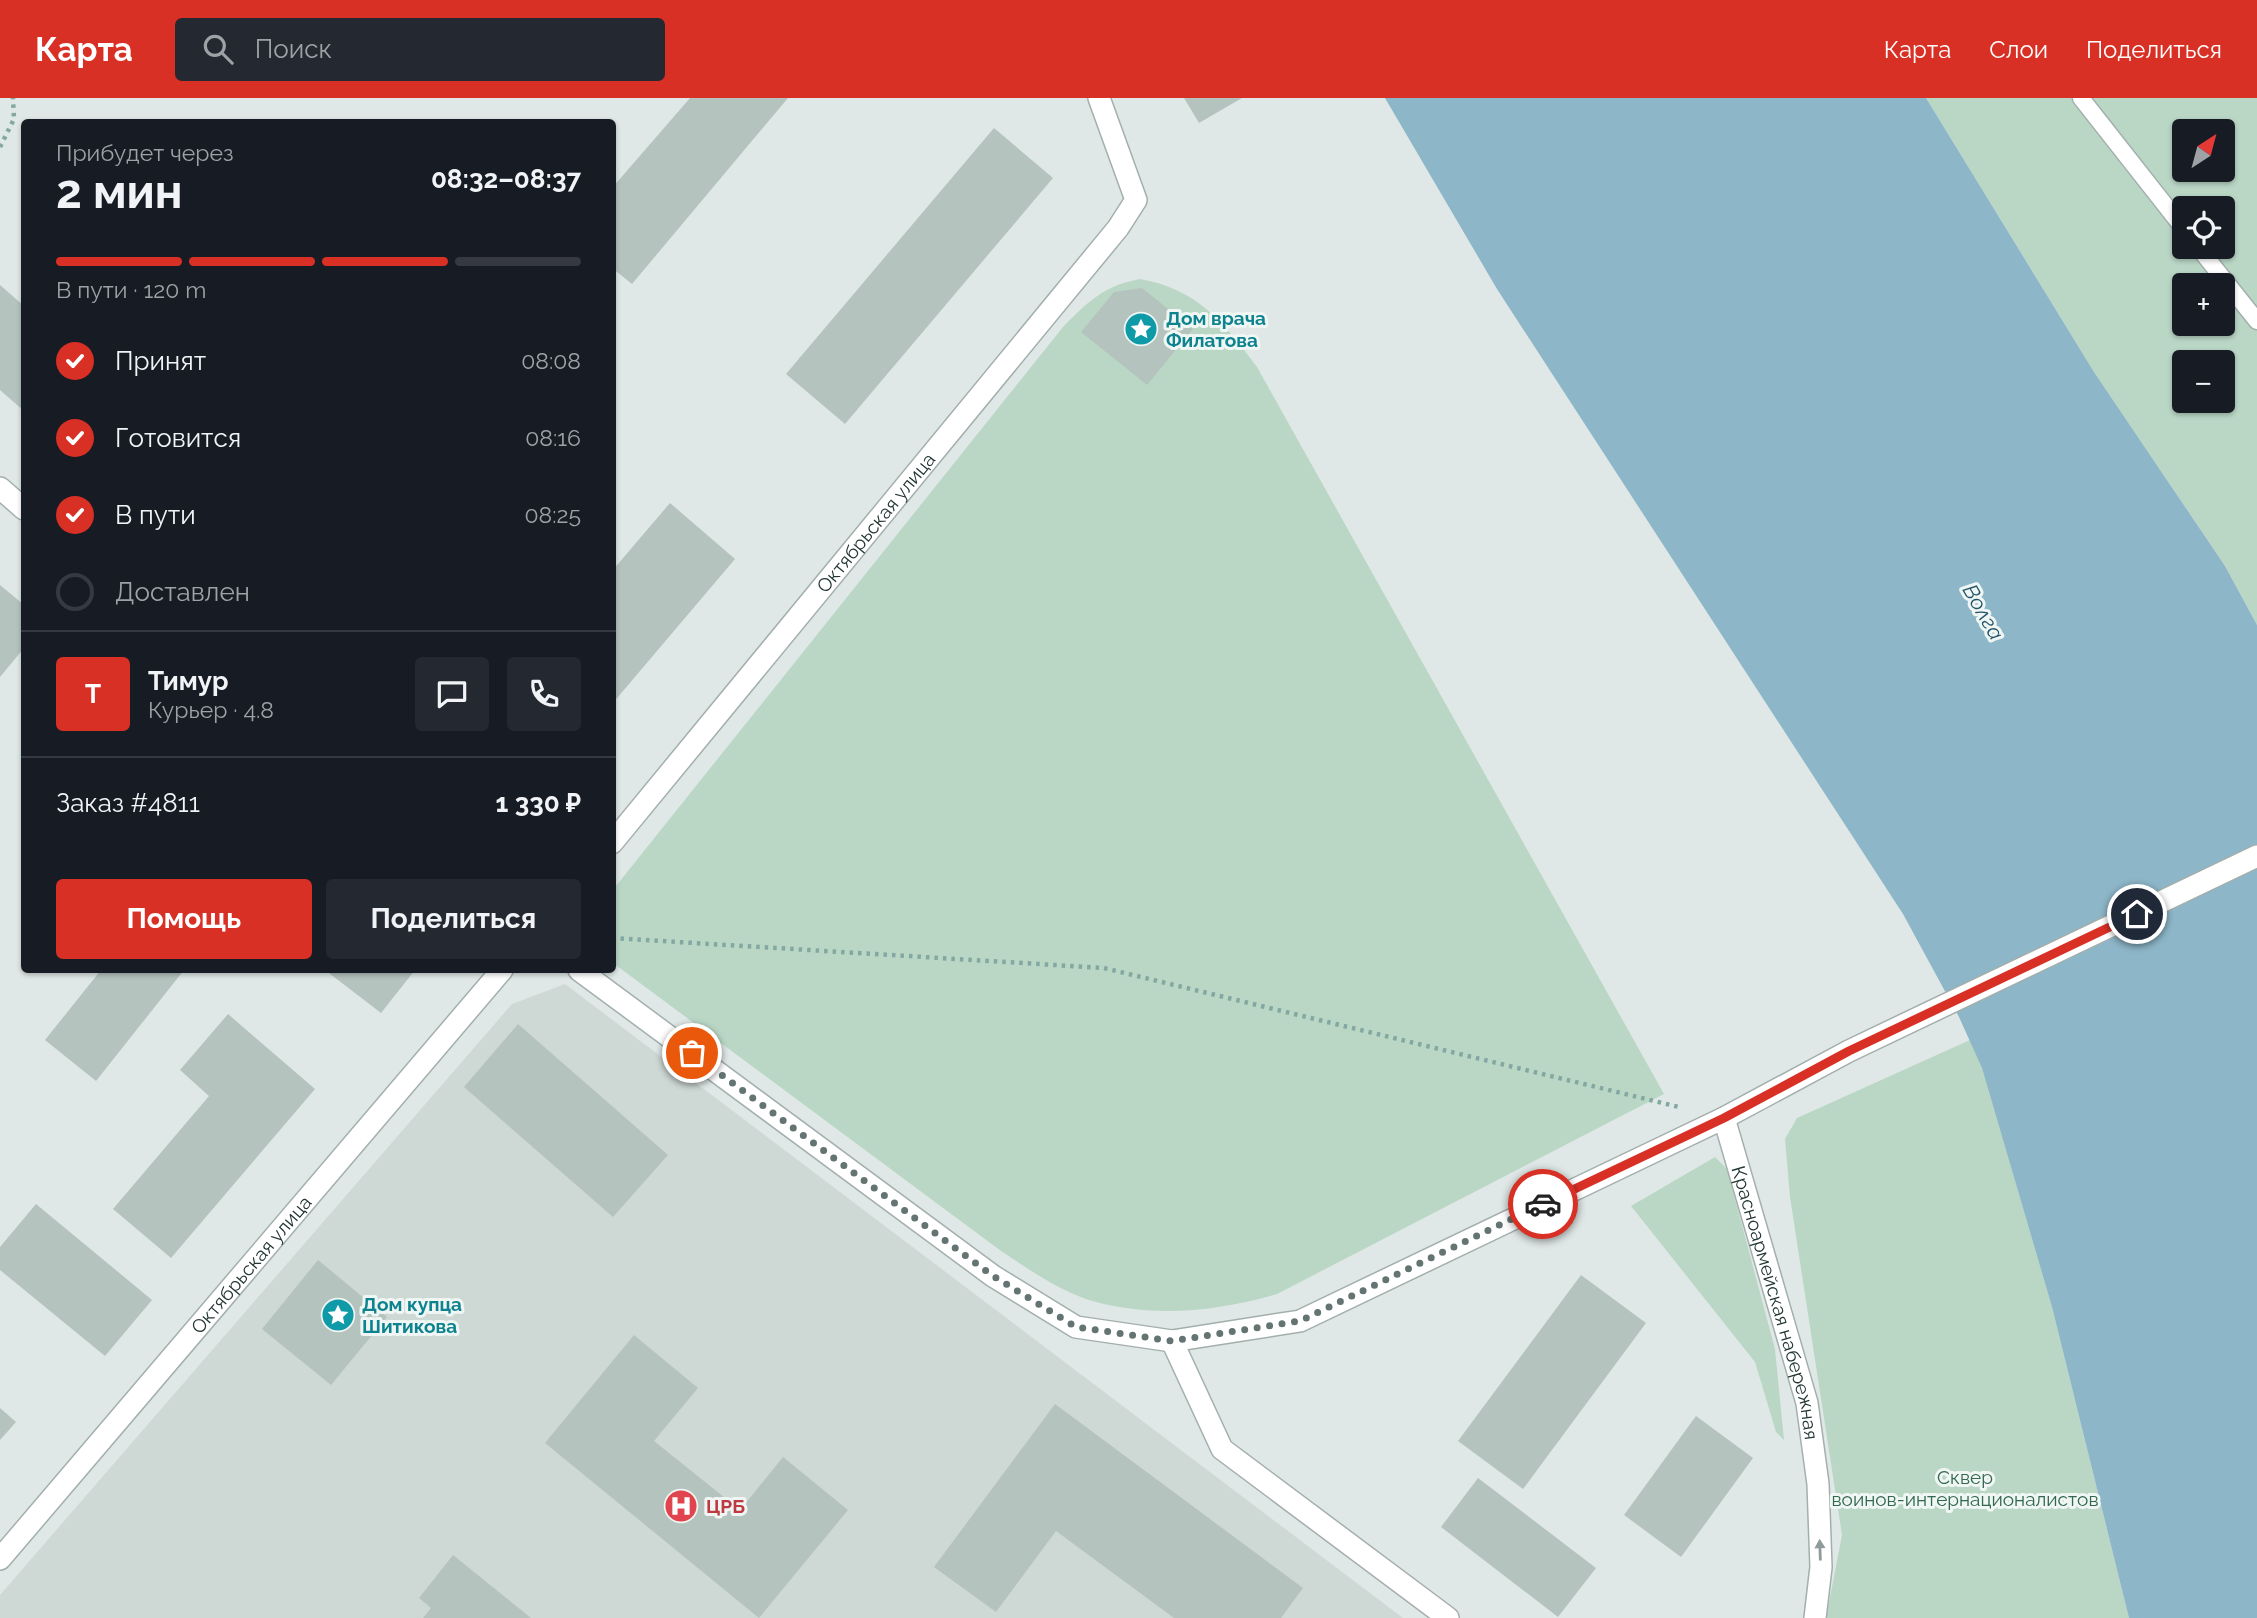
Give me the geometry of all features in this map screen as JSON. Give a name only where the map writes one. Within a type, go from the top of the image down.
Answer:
[{"type":"street","name":"Октябрьская улица","points":[[616,838],[1118,228],[1136,200],[1099,98]]},
{"type":"street","points":[[0,488],[21,506]]},
{"type":"street","points":[[583,973],[993,1276],[1076,1327],[1172,1341],[1300,1321],[1724,1118],[1849,1051],[2257,856]]},
{"type":"street","name":"Октябрьская улица","points":[[0,1559],[499,973]]},
{"type":"street","name":"Красноармейская набережная","points":[[1724,1118],[1807,1403],[1818,1484],[1821,1567],[1815,1618]]},
{"type":"street","points":[[1172,1341],[1222,1449],[1448,1618]]},
{"type":"lane","points":[[2081,98],[2172,214]]},
{"type":"lane","points":[[2208,259],[2257,321]]},
{"type":"path","points":[[0,147],[13,119],[13,98]]},
{"type":"path","points":[[616,938],[1104,968],[1724,1118]]},
{"type":"shaded area","points":[[565,984],[1403,1618],[0,1618],[0,1595],[512,1004]]},
{"type":"green space","points":[[1926,98],[2257,98],[2257,625],[2225,566],[2094,372]]},
{"type":"green space","points":[[1140,279],[1160,284],[1193,299],[1221,322],[1257,367],[1664,1094],[1277,1294],[1232,1305],[1187,1310],[1119,1307],[1083,1298],[1047,1280],[1001,1251],[616,965],[616,886],[1063,327],[1097,296]]},
{"type":"green space","name":"Сквер воинов-интернационалистов","points":[[1970,1040],[1982,1067],[2052,1307],[2129,1618],[1826,1618],[1842,1535],[1790,1197],[1785,1139],[1797,1118]]},
{"type":"green space","points":[[1715,1157],[1727,1169],[1775,1349],[1784,1440],[1776,1432],[1755,1362],[1631,1206]]},
{"type":"water","name":"Волга","points":[[1385,98],[1926,98],[2094,372],[2225,566],[2257,625],[2257,1618],[2129,1618],[2052,1307],[1982,1068],[1959,1017],[1903,914],[1497,289]]},
{"type":"building","points":[[690,98],[788,98],[632,284],[616,271],[616,183]]},
{"type":"building","points":[[1184,98],[1242,98],[1199,123]]},
{"type":"building","points":[[994,128],[1053,178],[845,424],[786,374]]},
{"type":"building","points":[[0,285],[21,303],[21,408],[0,390]]},
{"type":"building","points":[[1142,288],[1193,329],[1147,385],[1081,332],[1114,292]]},
{"type":"building","points":[[670,503],[735,559],[616,699],[616,566]]},
{"type":"building","points":[[0,585],[21,602],[21,652],[0,677]]},
{"type":"building","points":[[99,973],[182,973],[96,1081],[45,1040]]},
{"type":"building","points":[[329,973],[413,973],[381,1013]]},
{"type":"building","points":[[228,1014],[315,1089],[171,1258],[113,1209],[209,1096],[180,1070]]},
{"type":"building","points":[[518,1024],[668,1155],[613,1217],[464,1087]]},
{"type":"building","points":[[36,1204],[152,1300],[105,1356],[0,1270],[0,1247]]},
{"type":"building","points":[[318,1260],[387,1317],[331,1385],[262,1329]]},
{"type":"building","points":[[1581,1275],[1646,1323],[1523,1489],[1458,1441]]},
{"type":"building","points":[[634,1335],[698,1388],[654,1441],[740,1510],[783,1457],[848,1510],[759,1618],[545,1443]]},
{"type":"building","points":[[1055,1404],[1303,1588],[1281,1618],[1174,1618],[1056,1531],[996,1612],[934,1567]]},
{"type":"building","points":[[0,1408],[16,1422],[0,1440]]},
{"type":"building","points":[[1696,1416],[1753,1458],[1681,1557],[1624,1515]]},
{"type":"building","points":[[1478,1478],[1596,1568],[1558,1617],[1441,1527]]},
{"type":"building","points":[[453,1555],[531,1618],[423,1618],[431,1608],[419,1598]]},
{"type":"way so far","points":[[692,1053],[993,1276],[1076,1327],[1172,1341],[1300,1321],[1543,1204]]},
{"type":"place","name":"Дом врача Филатова","points":[[1141,329]]},
{"type":"place","name":"Дом купца Шитикова","points":[[338,1315]]},
{"type":"place","name":"ЦРБ","points":[[681,1506]]},
{"type":"route","points":[[1543,1204],[1724,1118],[1849,1051],[2137,914]]}]
